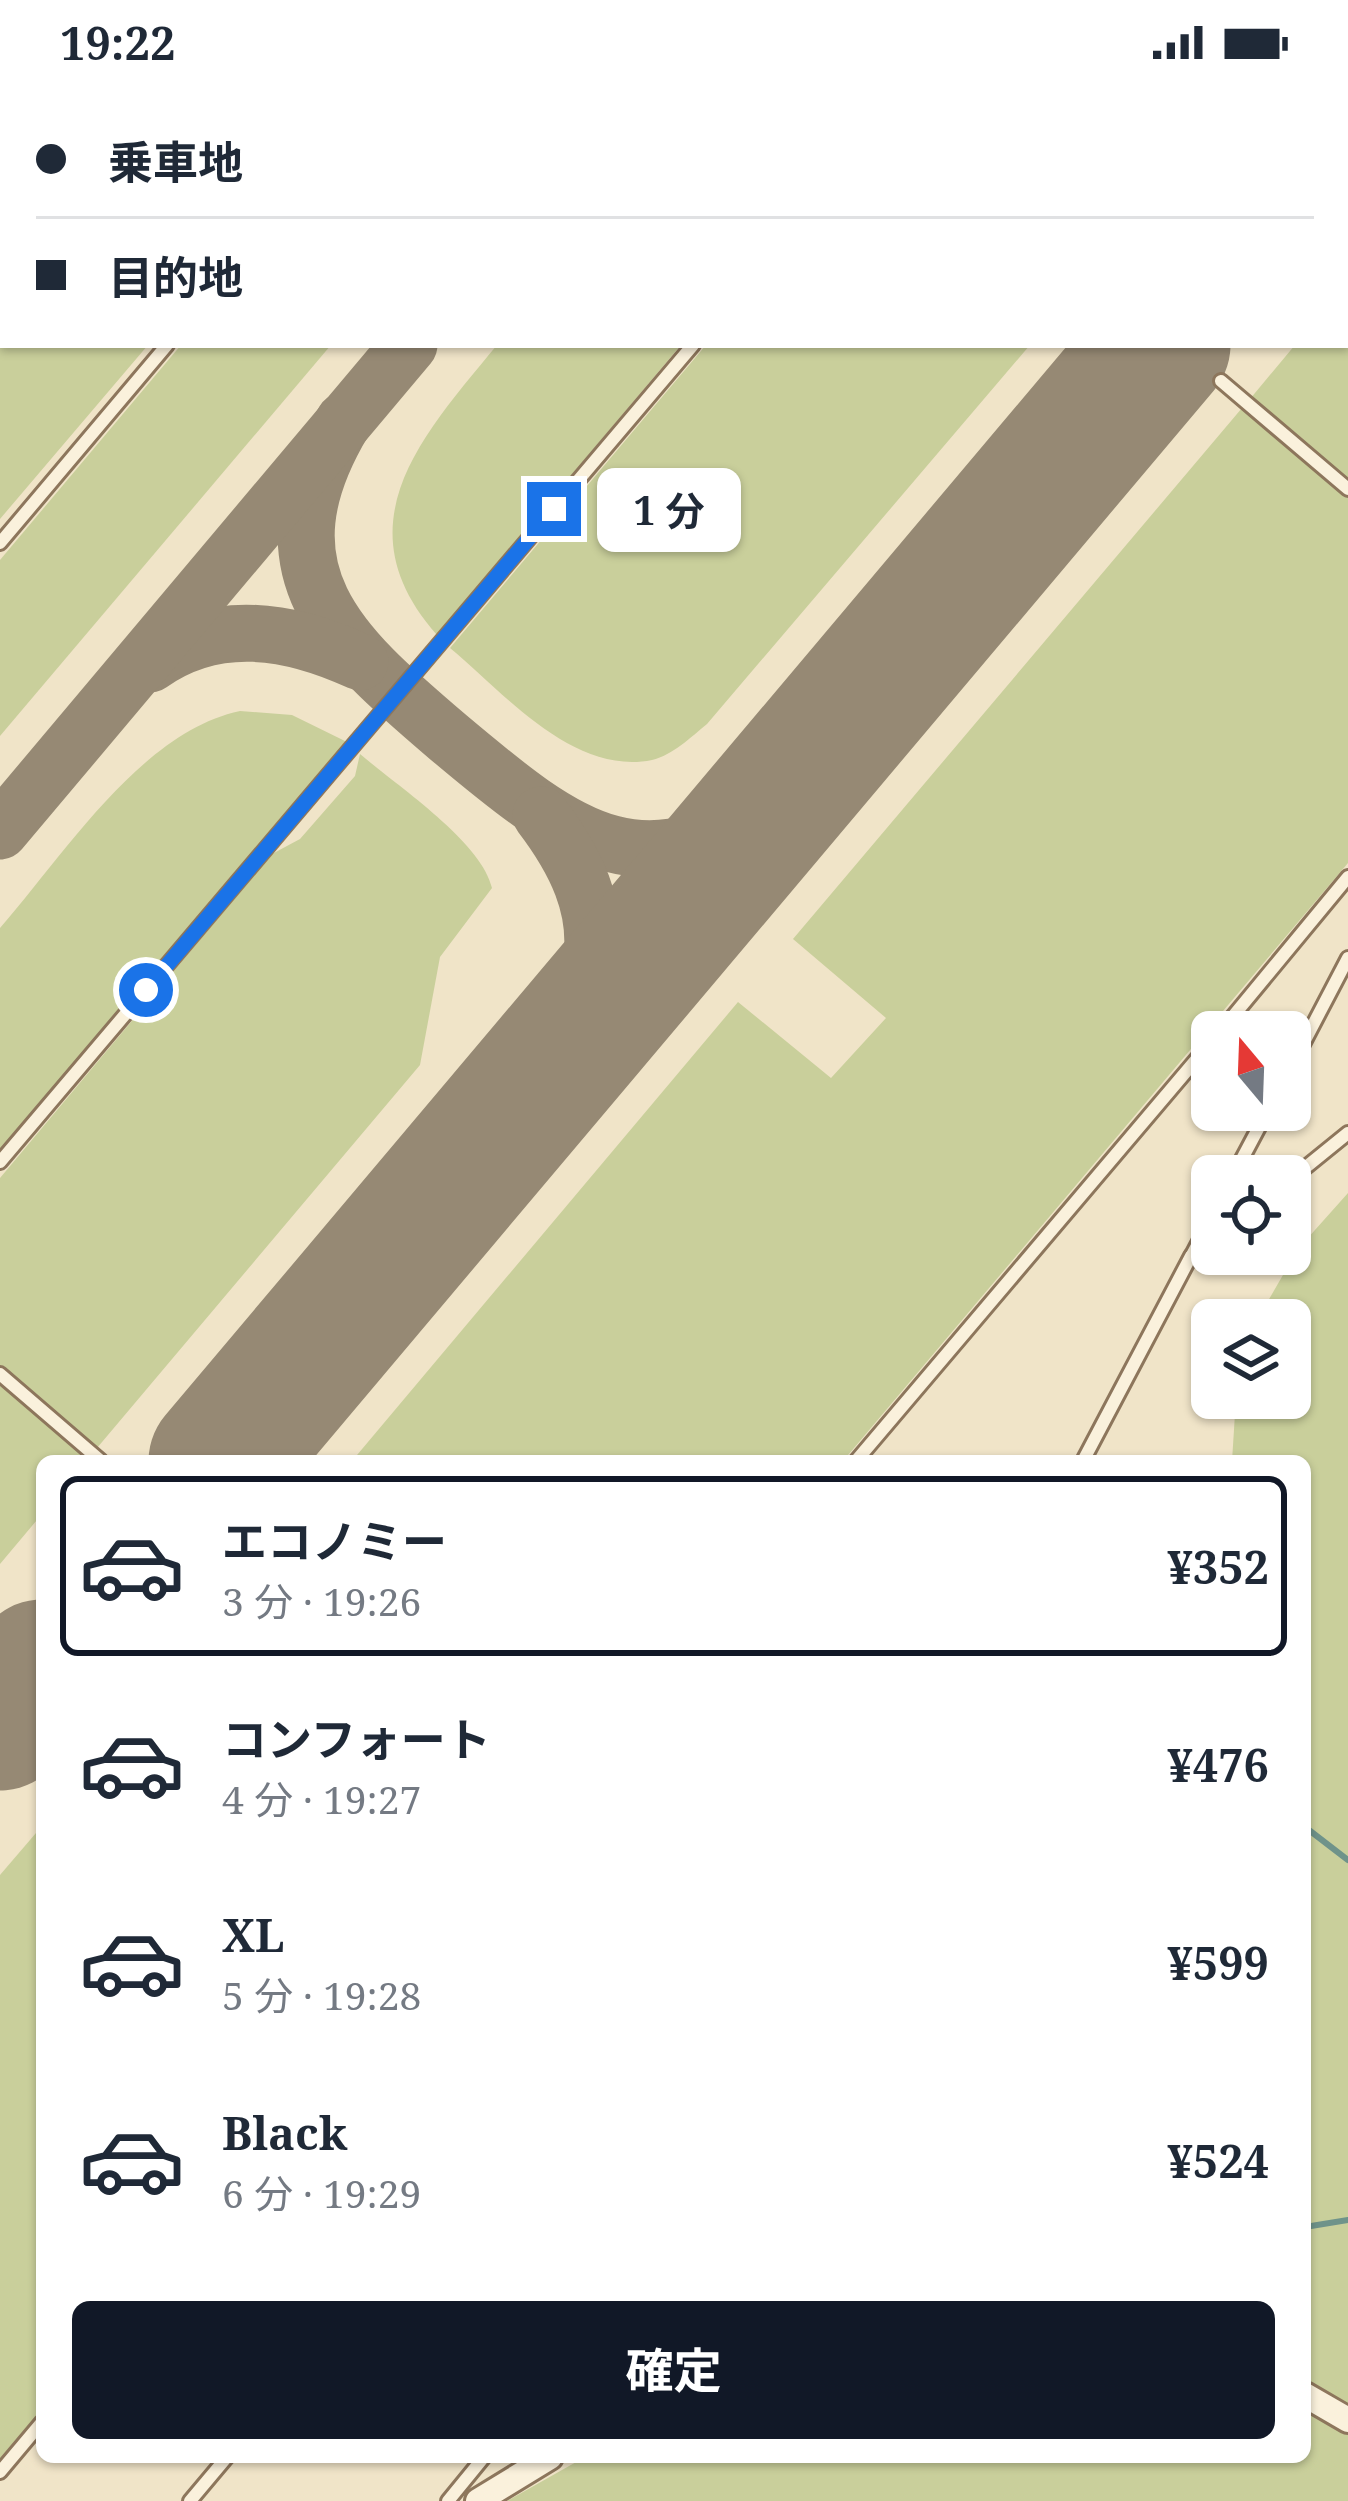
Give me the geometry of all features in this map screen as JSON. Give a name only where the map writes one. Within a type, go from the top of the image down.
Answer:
[{"type":"street","points":[[1311,2398],[1348,2420]]},
{"type":"street","points":[[478,2501],[540,2463]]},
{"type":"lane","points":[[0,542],[163,348]]},
{"type":"lane","points":[[0,1162],[690,348]]},
{"type":"lane","points":[[1221,381],[1348,489]]},
{"type":"lane","points":[[1237,1011],[1348,877]]},
{"type":"lane","points":[[1311,1029],[1348,958]]},
{"type":"lane","points":[[861,1455],[1191,1066]]},
{"type":"lane","points":[[1311,1163],[1348,1132]]},
{"type":"lane","points":[[1086,1455],[1191,1256]]},
{"type":"lane","points":[[0,1374],[94,1455]]},
{"type":"lane","points":[[1078,1455],[1093,1442]]},
{"type":"lane","points":[[0,2472],[36,2429]]},
{"type":"lane","points":[[190,2501],[222,2463]]},
{"type":"lane","points":[[448,2501],[479,2463]]},
{"type":"green space","points":[[0,348],[145,348],[0,519]]},
{"type":"green space","points":[[178,348],[328,348],[0,736],[0,560]]},
{"type":"green space","points":[[495,348],[678,348],[437,635],[408,594],[395,556],[393,518],[402,482],[443,413]]},
{"type":"green space","points":[[703,348],[1027,348],[707,724],[660,758],[623,762],[567,743],[516,707],[450,648]]},
{"type":"green space","points":[[1292,348],[1348,348],[1348,481],[1250,399]]},
{"type":"green space","points":[[1242,408],[1348,498],[1348,863],[1223,1011],[1191,1011],[1191,1049],[848,1455],[357,1455],[738,1002],[831,1078],[886,1018],[793,939]]},
{"type":"green space","points":[[240,711],[292,715],[347,742],[0,1149],[0,928],[137,770],[204,723]]},
{"type":"green space","points":[[360,754],[455,834],[485,870],[492,888],[440,957],[420,1065],[97,1448],[0,1366],[0,1178],[272,854],[300,839],[355,776]]},
{"type":"green space","points":[[1348,1193],[1348,2501],[507,2501],[574,2463],[1311,2463],[1311,1455],[1232,1455],[1235,1419],[1311,1419],[1311,1299],[1269,1299],[1283,1275],[1311,1275],[1311,1234]]},
{"type":"green space","points":[[0,1384],[83,1455],[36,1455],[36,1521],[0,1564]]},
{"type":"green space","points":[[36,1833],[36,2416],[0,2459],[0,1875]]},
{"type":"waterway","points":[[1311,1832],[1348,1860]]},
{"type":"waterway","points":[[1311,2226],[1348,2220]]},
{"type":"taxiway","points":[[0,831],[406,348]]},
{"type":"taxiway","points":[[344,421],[318,474],[307,521],[309,562],[321,600],[343,636],[373,669],[491,773],[572,828],[612,844],[653,849],[695,841],[741,820],[791,782]]},
{"type":"taxiway","points":[[150,664],[201,639],[254,633],[307,642],[360,662]]},
{"type":"taxiway","points":[[537,1084],[576,1014],[593,949],[582,885],[541,815]]},
{"type":"runway","points":[[224,1455],[1157,348]]},
{"type":"runway","points":[[0,1720],[36,1677]]},
{"type":"route","points":[[146,990],[554,509]]}]
